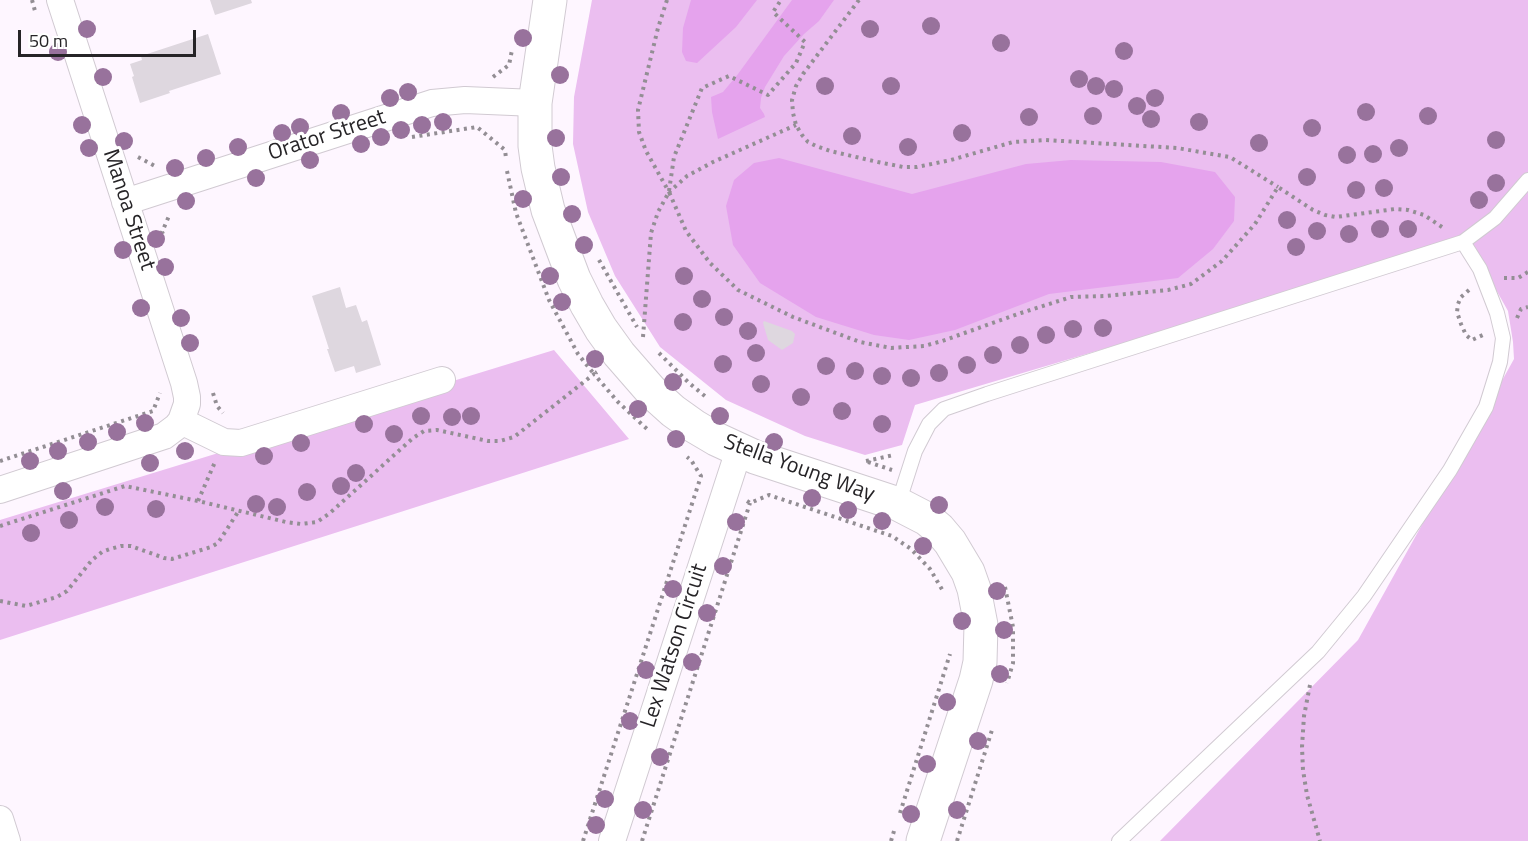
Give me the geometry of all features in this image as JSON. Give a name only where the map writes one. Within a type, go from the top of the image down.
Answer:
[{"type":"street","name":"Manoa Street","points":[[60,0],[184,383],[187,404],[181,421]]},
{"type":"street","name":"Stella Young Way","points":[[550,0],[535,103],[538,168],[548,210],[574,279],[601,329],[619,355],[653,393],[673,411],[701,430],[739,450],[772,463],[903,489],[927,519],[950,542],[960,556],[971,580],[981,625],[976,680],[909,836]]},
{"type":"street","name":"Orator Street","points":[[125,202],[432,103],[465,100],[535,103]]},
{"type":"street","points":[[0,490],[157,439],[170,432],[181,421],[224,442],[233,444],[249,442],[442,380]]},
{"type":"street","name":"Lex Watson Circuit","points":[[612,841],[739,450]]},
{"type":"street","points":[[0,819],[7,841]]},
{"type":"lane","points":[[903,489],[915,451],[929,424],[944,409],[1463,242],[1495,218],[1528,180]]},
{"type":"lane","points":[[1119,841],[1318,652],[1364,596],[1450,470],[1486,407],[1500,362],[1503,338],[1497,313],[1480,268],[1463,242]]},
{"type":"path","points":[[32,0],[35,11]]},
{"type":"path","points":[[667,0],[638,110],[639,132],[645,151],[669,192],[686,231],[710,263],[738,290],[793,317],[860,342],[891,348],[924,346],[1071,297],[1168,290],[1191,284],[1222,261],[1255,224],[1278,187]]},
{"type":"path","points":[[654,434],[618,402],[619,355],[651,233],[658,212],[669,192],[674,157],[702,88],[729,76],[768,95],[796,63],[805,42],[772,12],[781,0]]},
{"type":"path","points":[[858,0],[796,86],[792,100],[796,125],[808,142],[816,146],[903,167],[929,165],[1013,142],[1046,140],[1177,148],[1230,157],[1313,210],[1325,215],[1336,217],[1395,209],[1408,210],[1424,215],[1463,242]]},
{"type":"path","points":[[485,77],[495,76],[509,64],[513,43]]},
{"type":"path","points":[[669,192],[687,177],[713,162],[796,125]]},
{"type":"path","points":[[404,138],[453,130]]},
{"type":"path","points":[[138,157],[155,166]]},
{"type":"path","points":[[165,243],[162,232],[169,216],[173,214]]},
{"type":"path","points":[[595,253],[619,355]]},
{"type":"path","points":[[658,353],[689,384],[711,401]]},
{"type":"path","points":[[0,526],[125,486],[286,522],[301,524],[317,522],[424,431],[437,430],[488,441],[501,441],[514,437],[619,355]]},
{"type":"path","points":[[198,501],[231,424],[217,406],[211,386]]},
{"type":"path","points":[[0,460],[153,411],[161,390]]},
{"type":"path","points":[[903,489],[866,461],[915,451]]},
{"type":"path","points":[[583,841],[701,476],[691,460],[684,455]]},
{"type":"path","points":[[642,841],[750,503],[769,495],[892,536],[912,549],[930,569],[943,590],[945,600]]},
{"type":"path","points":[[0,601],[26,606],[57,597],[74,584],[92,560],[102,552],[121,546],[131,546],[172,559],[211,547],[221,538],[238,512]]},
{"type":"path","points":[[1004,585],[1013,627],[1013,663],[1006,686]]},
{"type":"path","points":[[898,819],[951,652]]},
{"type":"path","points":[[1318,652],[1304,716],[1302,747],[1307,795],[1320,841]]},
{"type":"path","points":[[957,841],[992,730]]},
{"type":"path","points":[[891,841],[909,836]]},
{"type":"shaded area","points":[[592,0],[1528,0],[1528,841],[1160,841],[1358,640],[1514,359],[1508,311],[1481,263],[1463,242],[915,405],[902,445],[865,455],[805,436],[726,400],[660,347],[615,276],[588,212],[573,144],[574,97]]},
{"type":"shaded area","points":[[691,0],[757,0],[736,27],[697,63],[686,61],[682,52],[683,28]]},
{"type":"shaded area","points":[[792,0],[834,0],[819,21],[784,56],[765,87],[760,108],[765,117],[718,139],[711,97],[723,92]]},
{"type":"shaded area","points":[[779,158],[912,194],[1026,164],[1071,160],[1161,162],[1215,172],[1235,197],[1234,221],[1213,249],[1178,278],[1049,294],[955,330],[909,340],[874,335],[816,317],[760,283],[733,245],[726,206],[734,180],[754,163]]},
{"type":"shaded area","points":[[554,350],[629,439],[0,640],[0,520]]},
{"type":"building","points":[[210,0],[251,0],[252,3],[215,15]]},
{"type":"building","points":[[208,34],[221,74],[140,103],[130,64],[142,60],[141,56]]},
{"type":"building","points":[[340,287],[346,308],[356,305],[362,322],[367,320],[381,365],[356,373],[354,366],[335,372],[312,296]]},
{"type":"building","points":[[764,321],[792,331],[795,334],[793,343],[782,350],[768,340]]}]
